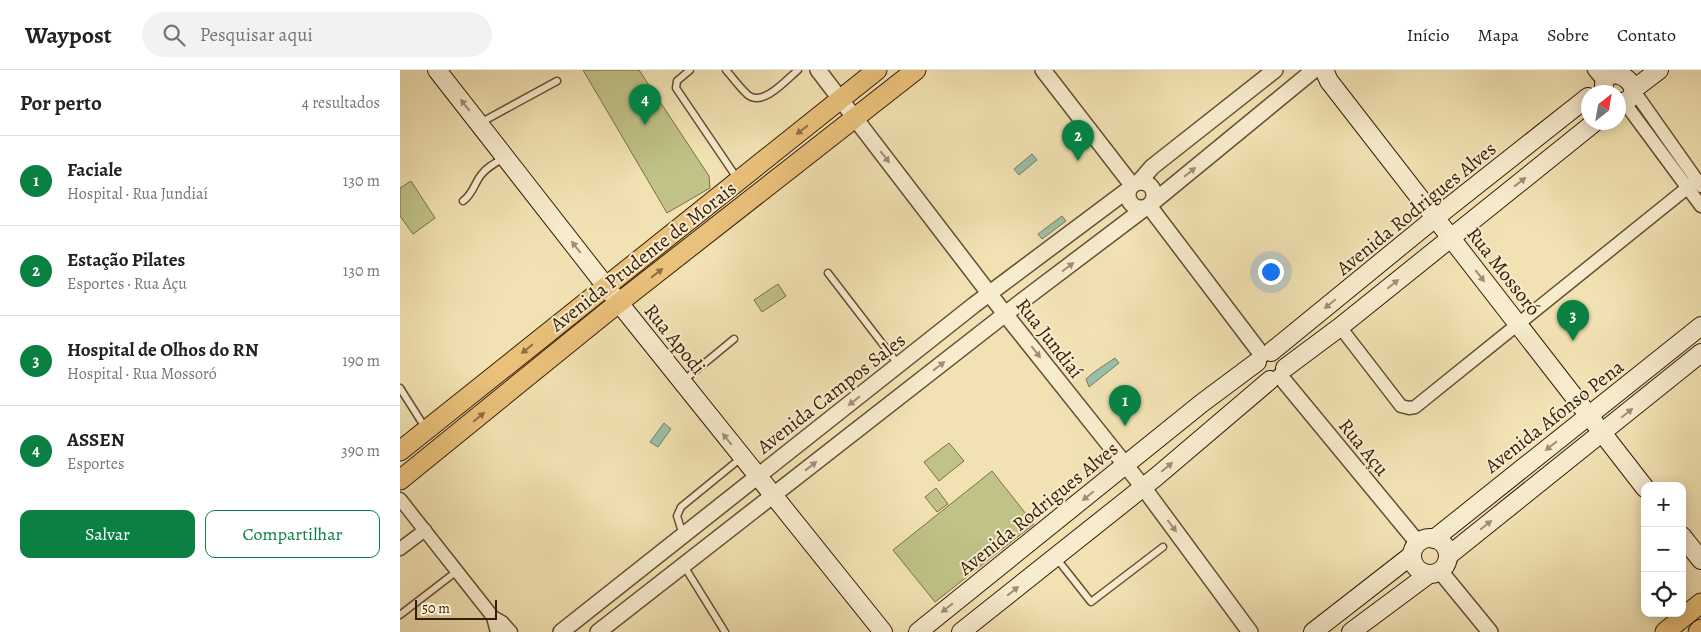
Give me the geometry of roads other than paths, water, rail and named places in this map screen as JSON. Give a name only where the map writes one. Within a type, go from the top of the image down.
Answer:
[{"type":"main road","name":"Rua Apodi","points":[[437,70],[619,303],[883,632]]},
{"type":"main road","name":"Avenida Prudente de Morais","points":[[401,448],[877,70]]},
{"type":"main road","name":"Avenida Prudente de Morais","points":[[400,480],[619,303],[703,243],[916,70]]},
{"type":"main road","name":"Rua Mossoró","points":[[1314,70],[1327,76],[1641,483]]},
{"type":"main road","points":[[1626,98],[1659,70]]},
{"type":"main road","points":[[1607,79],[1627,74],[1632,81],[1626,96]]},
{"type":"main road","name":"Avenida Rodrigues Alves","points":[[918,632],[1202,403],[1263,357],[1581,103]]},
{"type":"main road","points":[[961,632],[983,620],[995,605],[1585,130]]},
{"type":"main road","points":[[1358,281],[1373,300]]},
{"type":"main road","name":"Avenida Afonso Pena","points":[[1314,632],[1701,326]]},
{"type":"main road","name":"Avenida Afonso Pena","points":[[1351,632],[1439,567],[1701,353]]},
{"type":"main road","points":[[1263,357],[1281,357],[1279,375],[1261,376],[1258,372],[1263,357]]},
{"type":"main road","points":[[1202,403],[1219,424]]},
{"type":"main road","points":[[432,425],[453,438]]},
{"type":"main road","points":[[1045,530],[1058,554]]},
{"type":"main road","points":[[1686,541],[1701,560]]},
{"type":"main road","points":[[1444,545],[1439,567],[1418,569],[1414,565],[1421,546],[1444,545]]},
{"type":"main road","points":[[979,583],[995,605]]},
{"type":"main road","points":[[1665,632],[1701,603]]},
{"type":"main road","points":[[1698,632],[1701,629]]},
{"type":"street","name":"Rua Jundiaí","points":[[818,70],[1006,314],[1143,487],[1250,632]]},
{"type":"street","points":[[1044,70],[1133,185]]},
{"type":"street","name":"Avenida Campos Sales","points":[[561,632],[990,293],[1133,185],[1152,166],[1275,70]]},
{"type":"street","points":[[598,632],[1006,314],[1149,206],[1314,70]]},
{"type":"street","points":[[1626,100],[1695,185],[1701,206]]},
{"type":"street","points":[[1133,185],[1144,182],[1151,186],[1155,194],[1149,206]]},
{"type":"street","points":[[1133,185],[1128,198],[1130,202],[1136,208],[1149,206]]},
{"type":"street","points":[[1340,326],[1401,406],[1415,407],[1695,185]]},
{"type":"street","points":[[1149,206],[1263,357]]},
{"type":"street","name":"Rua Açu","points":[[1279,375],[1421,546]]},
{"type":"street","points":[[873,386],[888,406]]},
{"type":"street","points":[[400,499],[493,617],[502,622],[511,632]]},
{"type":"street","points":[[400,549],[425,530]]},
{"type":"street","points":[[1439,567],[1490,632]]},
{"type":"street","points":[[638,572],[652,590]]},
{"type":"street","points":[[493,617],[497,632]]},
{"type":"lane","points":[[690,70],[677,81],[676,88],[739,180]]},
{"type":"lane","points":[[726,70],[747,94],[754,98],[767,96],[798,70]]},
{"type":"lane","points":[[479,123],[557,81]]},
{"type":"lane","points":[[462,201],[473,190],[480,175],[505,157]]},
{"type":"lane","points":[[828,273],[898,365]]},
{"type":"lane","points":[[682,382],[734,340]]},
{"type":"lane","points":[[400,388],[432,425]]},
{"type":"lane","points":[[683,536],[677,516],[681,507],[742,457]]},
{"type":"lane","points":[[1058,554],[1091,602],[1163,547]]},
{"type":"lane","points":[[684,566],[725,632]]},
{"type":"lane","points":[[400,615],[457,571]]},
{"type":"place","name":"ASSEN","points":[[645,125]]},
{"type":"place","name":"Estação Pilates","points":[[1078,161]]},
{"type":"place","name":"Hospital de Olhos do RN","points":[[1573,341]]},
{"type":"place","name":"Faciale","points":[[1125,426]]}]
